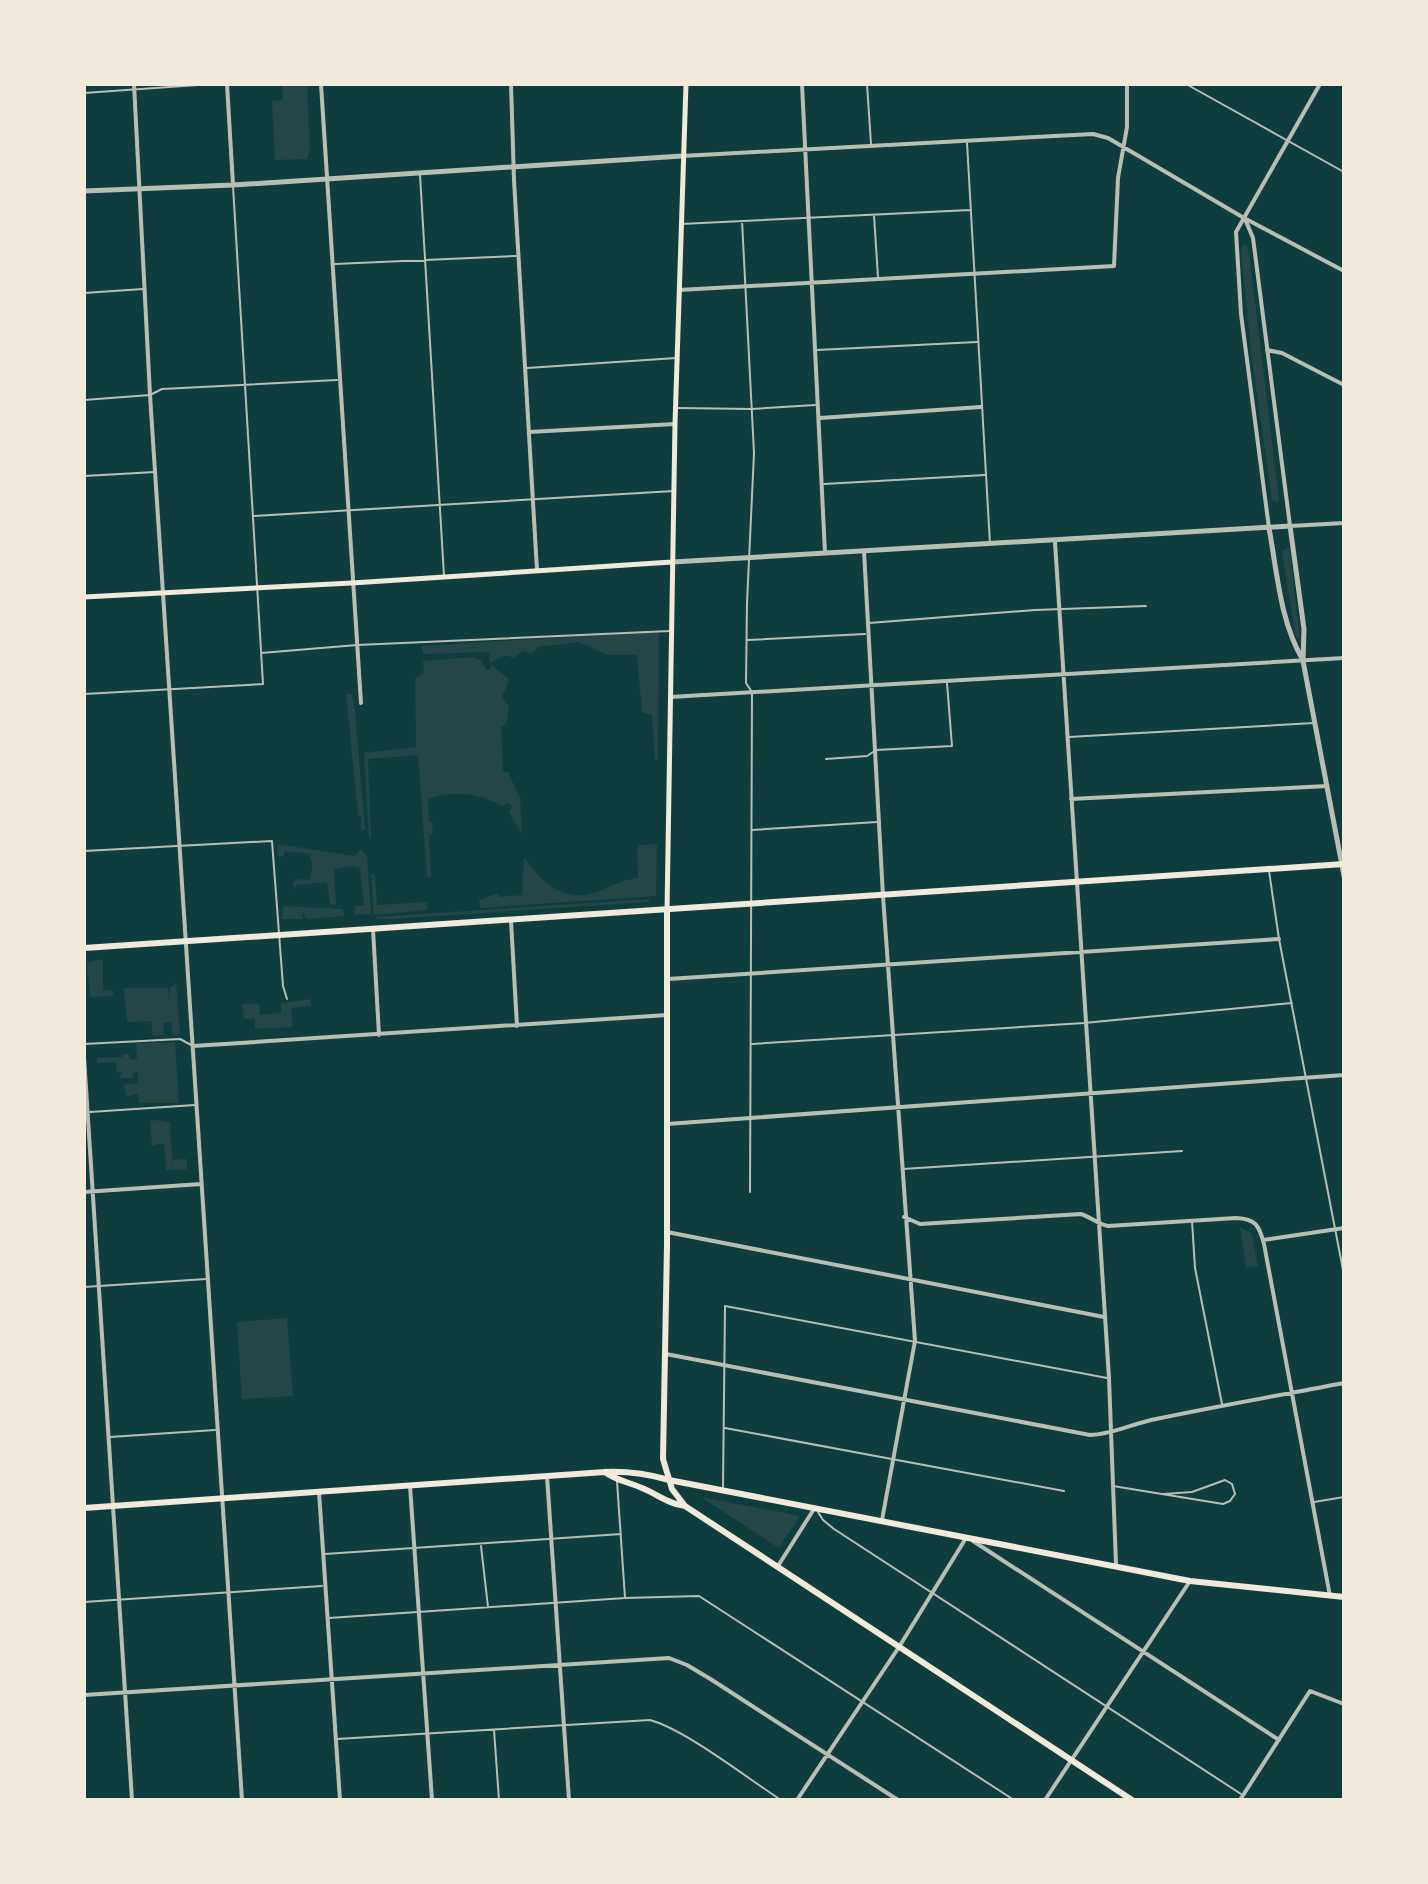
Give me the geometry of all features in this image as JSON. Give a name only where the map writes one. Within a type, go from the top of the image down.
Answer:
[{"type":"main road","points":[[686,84],[672,562],[663,1459],[669,1480],[685,1506],[1132,1800]]},
{"type":"main road","points":[[84,597],[672,562]]},
{"type":"main road","points":[[84,948],[1343,864]]},
{"type":"main road","points":[[605,1472],[674,1505],[685,1506]]},
{"type":"main road","points":[[84,1508],[605,1472],[649,1474],[1190,1581],[1344,1597]]},
{"type":"street","points":[[227,84],[233,185]]},
{"type":"street","points":[[321,84],[361,703]]},
{"type":"street","points":[[511,84],[537,570]]},
{"type":"street","points":[[802,84],[825,553]]},
{"type":"street","points":[[679,290],[1114,266],[1116,205],[1127,127],[1127,84]]},
{"type":"street","points":[[1303,661],[1293,644],[1269,528],[1235,254],[1236,232],[1320,84]]},
{"type":"street","points":[[134,87],[150,395],[242,1800]]},
{"type":"street","points":[[84,191],[233,185],[419,171],[1093,134],[1108,138],[1244,218],[1344,271]]},
{"type":"street","points":[[1244,218],[1253,238],[1304,629],[1303,661],[1344,876]]},
{"type":"street","points":[[1267,350],[1282,353],[1344,385]]},
{"type":"street","points":[[820,418],[981,407]]},
{"type":"street","points":[[529,432],[675,424]]},
{"type":"street","points":[[672,562],[1344,523]]},
{"type":"street","points":[[1055,542],[1109,1378],[1116,1564]]},
{"type":"street","points":[[864,551],[892,1036],[915,1341],[882,1520]]},
{"type":"street","points":[[670,697],[1344,658]]},
{"type":"street","points":[[1071,799],[1327,786]]},
{"type":"street","points":[[511,921],[517,1027]]},
{"type":"street","points":[[373,929],[379,1036]]},
{"type":"street","points":[[668,979],[1279,939]]},
{"type":"street","points":[[193,1046],[667,1015]]},
{"type":"street","points":[[84,1057],[132,1800]]},
{"type":"street","points":[[667,1124],[1344,1075]]},
{"type":"street","points":[[84,1192],[201,1184]]},
{"type":"street","points":[[904,1217],[920,1224],[1081,1214],[1098,1225],[1108,1226],[1192,1220],[1254,1220],[1259,1225],[1263,1240],[1330,1596]]},
{"type":"street","points":[[1263,1240],[1344,1228]]},
{"type":"street","points":[[667,1232],[1105,1317]]},
{"type":"street","points":[[666,1354],[1090,1435],[1101,1435],[1110,1430],[1222,1405],[1344,1383]]},
{"type":"street","points":[[547,1476],[569,1800]]},
{"type":"street","points":[[410,1486],[432,1800]]},
{"type":"street","points":[[319,1492],[340,1800]]},
{"type":"street","points":[[777,1566],[815,1507]]},
{"type":"street","points":[[797,1800],[899,1647],[967,1537],[1279,1740]]},
{"type":"street","points":[[1045,1800],[1190,1581]]},
{"type":"street","points":[[84,1695],[658,1658],[677,1660],[898,1800]]},
{"type":"street","points":[[1241,1797],[1310,1691],[1344,1704]]},
{"type":"lane","points":[[84,93],[134,87],[212,84]]},
{"type":"lane","points":[[867,84],[871,146]]},
{"type":"lane","points":[[1186,84],[1344,172]]},
{"type":"lane","points":[[967,140],[990,545]]},
{"type":"lane","points":[[419,171],[445,577]]},
{"type":"lane","points":[[84,694],[263,684],[233,185]]},
{"type":"lane","points":[[680,225],[970,210]]},
{"type":"lane","points":[[874,214],[878,280]]},
{"type":"lane","points":[[742,221],[754,453],[746,683],[752,692],[750,1192]]},
{"type":"lane","points":[[333,264],[518,256]]},
{"type":"lane","points":[[84,293],[145,289]]},
{"type":"lane","points":[[816,350],[977,342]]},
{"type":"lane","points":[[526,368],[678,358]]},
{"type":"lane","points":[[84,400],[150,395],[162,389],[340,380]]},
{"type":"lane","points":[[676,408],[752,409],[819,404]]},
{"type":"lane","points":[[84,476],[156,472]]},
{"type":"lane","points":[[823,484],[985,475]]},
{"type":"lane","points":[[252,516],[674,491]]},
{"type":"lane","points":[[868,623],[1146,606]]},
{"type":"lane","points":[[261,653],[357,645],[671,631]]},
{"type":"lane","points":[[747,640],[868,634]]},
{"type":"lane","points":[[826,759],[867,756],[876,750],[952,746],[947,682]]},
{"type":"lane","points":[[1067,737],[1315,723]]},
{"type":"lane","points":[[751,830],[879,822]]},
{"type":"lane","points":[[84,851],[272,841],[283,986],[287,999]]},
{"type":"lane","points":[[1269,870],[1279,939],[1344,1275]]},
{"type":"lane","points":[[751,1044],[1084,1023],[1292,1003]]},
{"type":"lane","points":[[84,1044],[180,1039],[193,1046]]},
{"type":"lane","points":[[88,1112],[196,1105]]},
{"type":"lane","points":[[902,1169],[1182,1151]]},
{"type":"lane","points":[[1192,1220],[1195,1268],[1222,1405]]},
{"type":"lane","points":[[84,1287],[207,1279]]},
{"type":"lane","points":[[723,1489],[725,1306],[1109,1378]]},
{"type":"lane","points":[[723,1428],[1064,1491]]},
{"type":"lane","points":[[109,1437],[218,1430]]},
{"type":"lane","points":[[617,1480],[625,1598]]},
{"type":"lane","points":[[1112,1486],[1223,1504],[1235,1494],[1232,1484],[1225,1480],[1192,1492],[1163,1494]]},
{"type":"lane","points":[[1313,1502],[1344,1497]]},
{"type":"lane","points":[[815,1507],[823,1520],[834,1529],[1241,1797]]},
{"type":"lane","points":[[324,1554],[621,1534]]},
{"type":"lane","points":[[481,1545],[488,1609]]},
{"type":"lane","points":[[84,1602],[326,1586]]},
{"type":"lane","points":[[328,1618],[691,1594],[699,1596],[1014,1800]]},
{"type":"lane","points":[[336,1739],[624,1720],[661,1723],[781,1800]]},
{"type":"lane","points":[[494,1729],[499,1800]]},
{"type":"shaded area","points":[[282,84],[307,84],[310,151],[307,159],[275,160],[272,101],[283,100]]},
{"type":"shaded area","points":[[1246,244],[1278,503],[1272,500],[1252,359],[1241,253]]},
{"type":"shaded area","points":[[1288,547],[1300,639],[1295,636],[1282,551]]},
{"type":"shaded area","points":[[659,633],[658,760],[655,760],[652,715],[642,712],[637,655],[608,655],[579,642],[538,647],[532,653],[523,651],[513,658],[506,655],[490,663],[489,652],[423,654],[422,646]]},
{"type":"shaded area","points":[[475,657],[482,661],[486,670],[491,669],[490,663],[509,680],[502,697],[509,706],[506,725],[501,726],[503,772],[508,772],[520,798],[522,833],[509,813],[512,807],[508,803],[502,806],[466,794],[428,799],[433,833],[429,836],[431,877],[427,877],[418,755],[368,759],[369,838],[364,753],[416,747],[415,678],[424,673],[423,661]]},
{"type":"shaded area","points":[[346,694],[352,694],[355,710],[365,830],[361,830],[361,816],[358,815]]},
{"type":"shaded area","points":[[277,844],[355,856],[360,849],[367,856],[371,914],[355,915],[355,906],[364,905],[360,868],[334,869],[336,905],[330,904],[327,882],[296,885],[294,891],[296,879],[310,880],[311,854],[285,851],[283,857],[278,856]]},
{"type":"shaded area","points":[[657,844],[656,896],[480,908],[479,900],[498,893],[500,897],[522,895],[524,857],[538,875],[554,888],[564,893],[585,895],[638,878],[637,845]]},
{"type":"shaded area","points":[[371,874],[375,874],[377,905],[427,902],[427,910],[374,915]]},
{"type":"shaded area","points":[[650,899],[648,902],[393,919],[376,917]]},
{"type":"shaded area","points":[[283,906],[343,909],[344,916],[307,919],[302,912],[303,919],[282,919]]},
{"type":"shaded area","points":[[103,959],[103,991],[113,990],[113,996],[90,997],[87,962]]},
{"type":"shaded area","points":[[176,983],[180,1034],[173,1035],[171,1022],[163,1023],[164,1035],[153,1036],[151,1021],[127,1022],[124,988],[168,988],[170,1001],[170,988]]},
{"type":"shaded area","points":[[310,999],[311,1006],[291,1008],[293,1027],[255,1029],[255,1018],[244,1019],[242,1004],[259,1004],[260,1015],[281,1013],[281,1003]]},
{"type":"shaded area","points":[[136,1043],[175,1043],[179,1103],[139,1103],[138,1094],[126,1097],[126,1092],[120,1091],[125,1091],[124,1085],[138,1083],[138,1072],[133,1072],[133,1078],[119,1078],[122,1072],[117,1072],[116,1062],[97,1063],[97,1058],[123,1057],[123,1054],[137,1060]]},
{"type":"shaded area","points":[[150,1121],[170,1122],[172,1160],[187,1159],[187,1169],[173,1170],[172,1161],[172,1170],[166,1170],[164,1143],[152,1146]]},
{"type":"shaded area","points":[[1240,1227],[1252,1234],[1258,1266],[1246,1268]]},
{"type":"shaded area","points":[[287,1318],[293,1396],[242,1399],[237,1322]]},
{"type":"shaded area","points":[[701,1497],[800,1516],[779,1548]]}]
